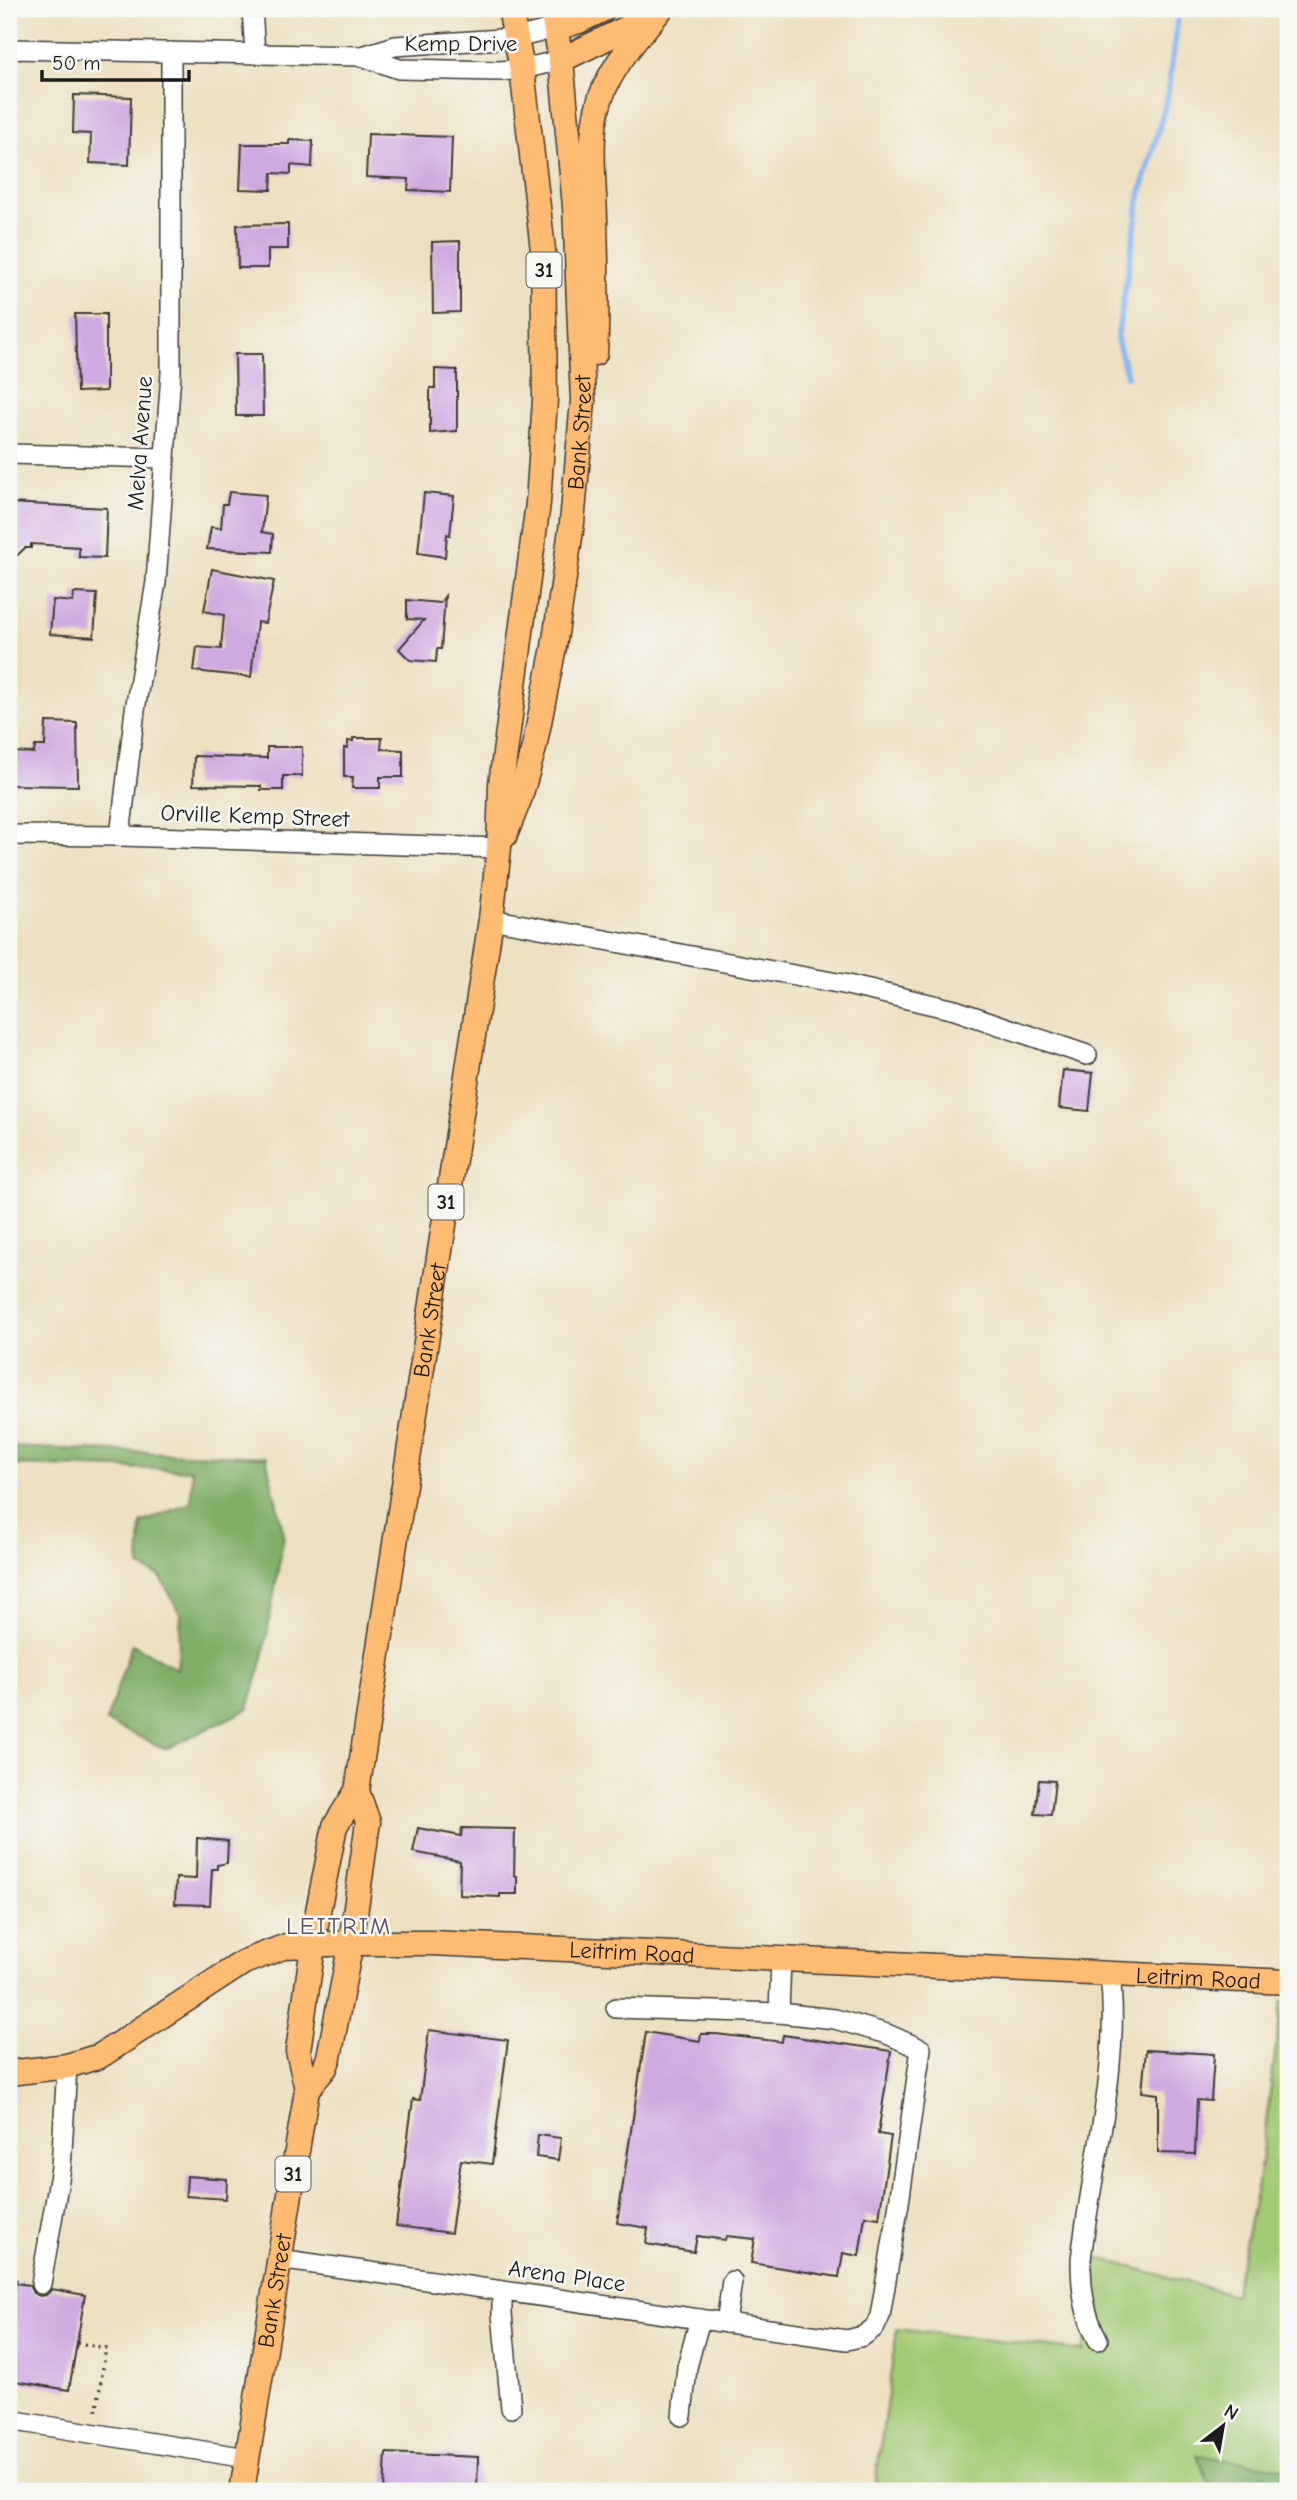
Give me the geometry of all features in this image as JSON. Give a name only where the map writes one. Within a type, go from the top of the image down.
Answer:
[{"type":"main road","name":"Bank Street","points":[[242,2491],[307,2089],[298,2051],[313,1944],[335,1826],[357,1791],[491,919],[499,848],[500,794],[538,503],[545,400],[543,250],[522,69],[510,9]]},
{"type":"main road","points":[[554,18],[579,21],[604,9]]},
{"type":"main road","points":[[561,60],[627,28],[652,9]]},
{"type":"main road","points":[[583,401],[592,373],[597,313],[593,140],[598,111],[605,87],[627,50],[661,9]]},
{"type":"main road","name":"Bank Street","points":[[499,848],[520,797],[531,761],[554,647],[572,523],[583,401],[575,206],[561,60],[554,18]]},
{"type":"main road","name":"Bank Street","points":[[307,2089],[324,2068],[329,2057],[351,1943],[368,1822],[357,1791]]},
{"type":"main road","name":"Leitrim Road","points":[[9,2073],[67,2066],[100,2056],[244,1962],[286,1946],[313,1944],[432,1943],[1288,1982]]},
{"type":"street","points":[[252,9],[255,54]]},
{"type":"street","name":"Kemp Drive","points":[[9,49],[362,56],[395,46],[516,38],[554,18]]},
{"type":"street","name":"Melva Avenue","points":[[120,836],[135,710],[156,582],[170,373],[171,52]]},
{"type":"street","name":"Kemp Drive","points":[[362,56],[399,69],[522,69],[561,60]]},
{"type":"street","points":[[9,454],[163,458]]},
{"type":"street","name":"Orville Kemp Street","points":[[9,835],[499,848]]},
{"type":"street","points":[[491,919],[843,984],[955,1010],[1087,1055]]},
{"type":"street","points":[[616,2008],[779,2013],[781,1960]]},
{"type":"street","points":[[1098,2340],[1085,2308],[1081,2287],[1081,2260],[1110,2058],[1113,2000],[1110,1974]]},
{"type":"street","name":"Arena Place","points":[[279,2259],[847,2340],[863,2336],[875,2327],[880,2316],[921,2049],[862,2025],[779,2013]]},
{"type":"street","points":[[41,2284],[61,2168],[67,2066]]},
{"type":"street","points":[[726,2323],[732,2281]]},
{"type":"street","points":[[502,2291],[511,2408]]},
{"type":"street","points":[[682,2416],[687,2367],[700,2319]]},
{"type":"street","points":[[9,2420],[247,2458]]},
{"type":"path","points":[[77,2343],[106,2348],[93,2434]]},
{"type":"green space","points":[[9,1447],[266,1457],[284,1535],[263,1658],[248,1709],[166,1749],[106,1722],[132,1644],[177,1669],[181,1615],[160,1576],[139,1567],[141,1523],[191,1503],[192,1470],[9,1465]]},
{"type":"green space","points":[[1282,2001],[1288,2002],[1288,2491],[874,2491],[897,2329],[1083,2351],[1098,2258],[1234,2295],[1258,2184]]},
{"type":"green space","points":[[1197,2455],[1288,2469],[1288,2491],[1216,2491],[1207,2479]]},
{"type":"building","points":[[74,95],[131,97],[129,165],[90,163],[91,134],[73,133]]},
{"type":"building","points":[[368,134],[452,137],[450,192],[408,190],[409,179],[366,177]]},
{"type":"building","points":[[289,140],[313,141],[312,167],[291,165],[291,174],[272,173],[271,190],[240,189],[242,144],[289,144]]},
{"type":"building","points":[[288,224],[288,249],[268,249],[268,268],[238,268],[237,225]]},
{"type":"building","points":[[460,241],[460,312],[433,313],[432,242]]},
{"type":"building","points":[[75,314],[106,314],[106,391],[77,392]]},
{"type":"building","points":[[235,354],[262,354],[263,416],[236,416]]},
{"type":"building","points":[[435,369],[457,370],[457,431],[430,433],[430,388],[435,388]]},
{"type":"building","points":[[229,492],[266,495],[262,532],[273,534],[272,552],[207,549],[211,527],[221,528],[223,504],[227,504]]},
{"type":"building","points":[[424,493],[454,496],[445,557],[418,553]]},
{"type":"building","points":[[9,503],[107,508],[105,558],[79,557],[79,547],[31,544],[31,548],[25,548],[9,563]]},
{"type":"building","points":[[212,569],[274,581],[265,623],[257,622],[251,677],[194,671],[197,647],[221,649],[224,615],[204,611]]},
{"type":"building","points":[[74,593],[97,594],[94,637],[50,634],[53,600],[73,602]]},
{"type":"building","points":[[445,596],[441,649],[437,649],[436,662],[410,660],[399,649],[424,620],[407,619],[407,600],[440,603]]},
{"type":"building","points":[[46,722],[77,723],[78,786],[9,785],[9,752],[34,753],[35,746],[45,746]]},
{"type":"building","points":[[353,738],[382,738],[381,749],[403,750],[403,777],[380,777],[380,788],[352,788],[353,777],[344,777],[344,748],[348,748],[348,741],[353,741]]},
{"type":"building","points":[[267,747],[302,747],[302,776],[283,776],[283,790],[261,790],[261,786],[193,785],[194,756],[267,758]]},
{"type":"building","points":[[1063,1070],[1093,1073],[1089,1111],[1059,1108]]},
{"type":"building","points":[[1039,1780],[1055,1781],[1051,1815],[1035,1814]]},
{"type":"building","points":[[418,1828],[461,1836],[462,1828],[515,1829],[514,1876],[517,1876],[517,1894],[500,1894],[500,1897],[459,1895],[460,1861],[413,1852]]},
{"type":"building","points":[[197,1838],[228,1841],[227,1863],[212,1869],[210,1905],[175,1904],[176,1878],[196,1879]]},
{"type":"building","points":[[429,2030],[508,2040],[492,2164],[461,2160],[451,2233],[396,2226],[413,2099],[420,2100]]},
{"type":"building","points":[[646,2032],[700,2041],[701,2034],[716,2034],[782,2042],[783,2035],[891,2051],[878,2134],[891,2136],[879,2218],[865,2216],[859,2256],[843,2253],[839,2277],[751,2263],[755,2239],[726,2236],[725,2240],[697,2236],[694,2252],[646,2244],[648,2228],[617,2223]]},
{"type":"building","points":[[1146,2050],[1214,2054],[1211,2101],[1197,2100],[1195,2154],[1158,2153],[1158,2094],[1142,2092]]},
{"type":"building","points":[[538,2135],[561,2138],[558,2160],[536,2157]]},
{"type":"building","points":[[187,2176],[227,2179],[226,2199],[186,2196]]},
{"type":"building","points":[[16,2283],[29,2285],[33,2293],[40,2296],[46,2295],[52,2289],[85,2295],[69,2390],[9,2380],[9,2328]]},
{"type":"building","points":[[386,2453],[478,2457],[477,2491],[384,2491]]},
{"type":"waterway","points":[[1127,376],[1117,339],[1140,196],[1167,99],[1179,9]]},
{"type":"district","name":"LEITRIM","points":[[339,1926]]}]
